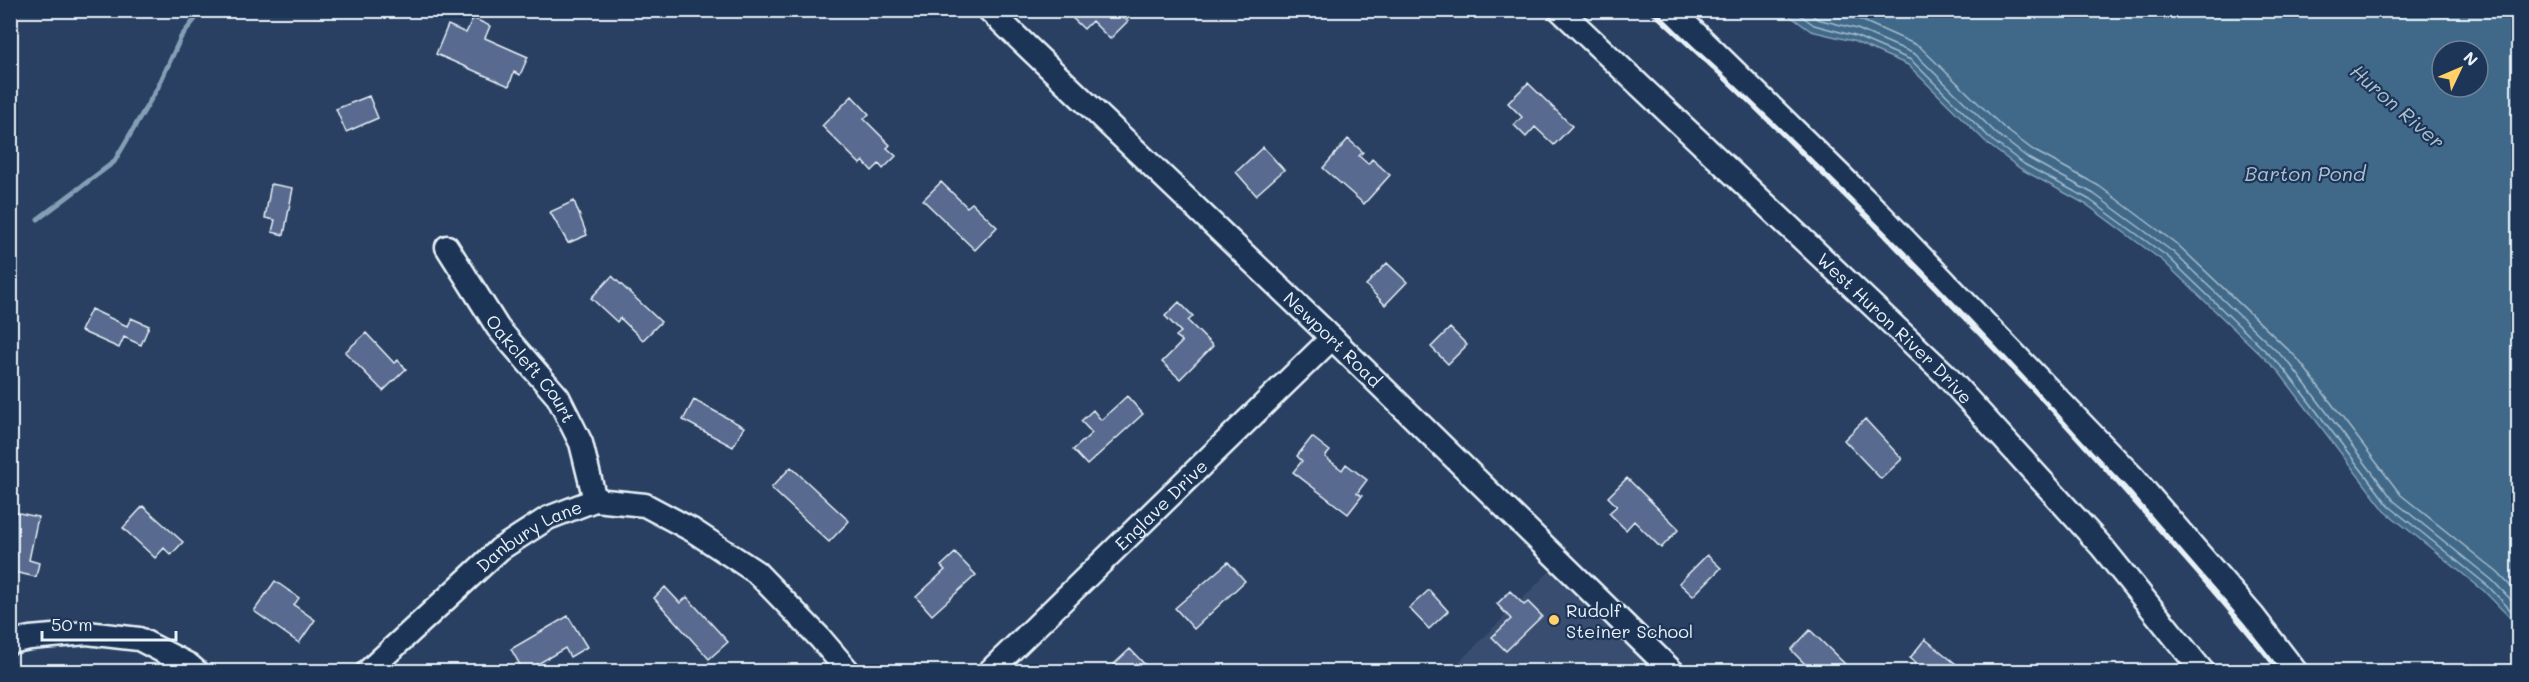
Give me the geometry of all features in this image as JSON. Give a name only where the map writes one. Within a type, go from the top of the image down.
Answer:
[{"type":"street","name":"Newport Road","points":[[989,10],[1332,338],[1673,672]]},
{"type":"street","name":"West Huron River Drive","points":[[1560,10],[1929,358],[2102,547],[2203,672]]},
{"type":"street","points":[[1672,10],[1879,213],[2134,478],[2253,616],[2296,672]]},
{"type":"street","name":"Oakcleft Court","points":[[447,247],[498,328],[558,397],[581,443],[595,500]]},
{"type":"street","name":"Englave Drive","points":[[989,672],[1332,338]]},
{"type":"street","name":"Danbury Lane","points":[[367,672],[500,549],[549,518],[595,500],[645,505],[692,530],[756,572],[820,638],[849,672]]},
{"type":"street","points":[[10,642],[87,633],[139,639],[189,665],[197,672]]},
{"type":"shaded area","name":"Rudolf Steiner School","points":[[1553,568],[1660,672],[1449,672]]},
{"type":"water","name":"Barton Pond","points":[[1783,11],[2518,11],[2518,626],[2484,591],[2385,511],[2279,372],[2164,262],[2087,205],[2021,169],[1989,145],[1908,65],[1853,41],[1811,31]]},
{"type":"building","points":[[1072,10],[1117,10],[1128,21],[1110,39],[1092,21],[1084,29],[1068,14]]},
{"type":"building","points":[[473,18],[490,26],[485,38],[528,57],[520,75],[514,72],[509,86],[436,54],[448,25],[466,33]]},
{"type":"building","points":[[1528,83],[1572,126],[1554,145],[1535,127],[1526,137],[1514,125],[1522,117],[1508,103]]},
{"type":"building","points":[[369,96],[378,118],[346,132],[336,109]]},
{"type":"building","points":[[852,96],[869,114],[864,119],[890,145],[887,148],[896,156],[883,169],[879,164],[872,171],[863,161],[860,164],[822,126]]},
{"type":"building","points":[[1348,139],[1363,152],[1359,156],[1368,164],[1372,159],[1390,175],[1364,204],[1323,168]]},
{"type":"building","points":[[1263,147],[1284,170],[1256,195],[1236,172]]},
{"type":"building","points":[[941,182],[967,207],[972,203],[997,227],[975,250],[923,200]]},
{"type":"building","points":[[271,184],[293,188],[284,235],[272,232],[275,220],[265,218]]},
{"type":"building","points":[[574,201],[587,235],[568,243],[550,212]]},
{"type":"building","points":[[1387,263],[1407,282],[1385,305],[1366,285]]},
{"type":"building","points":[[612,276],[661,322],[643,340],[620,318],[617,322],[591,298]]},
{"type":"building","points":[[1179,302],[1193,316],[1188,321],[1213,346],[1180,379],[1162,362],[1182,342],[1176,336],[1181,332],[1165,316]]},
{"type":"building","points":[[91,309],[127,326],[131,318],[149,326],[141,345],[124,337],[119,348],[81,331]]},
{"type":"building","points":[[1450,328],[1467,345],[1448,364],[1431,347]]},
{"type":"building","points":[[366,333],[394,363],[398,360],[406,369],[383,391],[345,352]]},
{"type":"building","points":[[1127,396],[1143,414],[1087,465],[1073,450],[1092,433],[1081,421],[1093,410],[1101,420]]},
{"type":"building","points":[[694,400],[744,427],[733,447],[683,420]]},
{"type":"building","points":[[1865,419],[1902,459],[1881,479],[1844,440]]},
{"type":"building","points":[[1312,437],[1330,451],[1325,457],[1342,470],[1346,464],[1367,480],[1357,493],[1362,496],[1348,514],[1293,472],[1302,461],[1297,456]]},
{"type":"building","points":[[791,467],[849,521],[829,542],[771,488]]},
{"type":"building","points":[[1627,478],[1679,529],[1661,548],[1634,521],[1626,530],[1609,513],[1617,506],[1608,497]]},
{"type":"building","points":[[143,506],[183,542],[171,555],[164,548],[155,558],[123,528]]},
{"type":"building","points":[[10,511],[38,517],[29,560],[39,563],[36,577],[10,571]]},
{"type":"building","points":[[955,553],[976,575],[932,615],[916,597],[945,570],[941,566]]},
{"type":"building","points":[[1707,555],[1721,568],[1693,596],[1679,583]]},
{"type":"building","points":[[1228,562],[1245,581],[1194,629],[1175,608]]},
{"type":"building","points":[[275,581],[299,598],[294,605],[315,620],[299,643],[254,611]]},
{"type":"building","points":[[665,587],[680,603],[687,597],[728,642],[709,659],[654,598]]},
{"type":"building","points":[[1429,590],[1448,611],[1429,629],[1409,608]]},
{"type":"building","points":[[1510,591],[1524,605],[1528,602],[1542,616],[1506,651],[1492,637],[1511,619],[1497,604]]},
{"type":"building","points":[[568,616],[587,647],[570,657],[565,648],[524,672],[511,649]]},
{"type":"building","points":[[1810,630],[1845,664],[1837,672],[1813,672],[1791,650]]},
{"type":"building","points":[[1925,639],[1966,672],[1927,672],[1910,658]]},
{"type":"building","points":[[1130,649],[1152,672],[1120,672],[1114,664]]},
{"type":"waterway","points":[[38,219],[114,162],[158,87],[181,37],[202,10]]},
{"type":"railway","points":[[1651,10],[1769,120],[1940,290],[2103,466],[2237,619],[2280,672]]},
{"type":"place","name":"Rudolf Steiner School","points":[[1554,620]]},
{"type":"water label","name":"Huron River","points":[[2398,106]]}]
